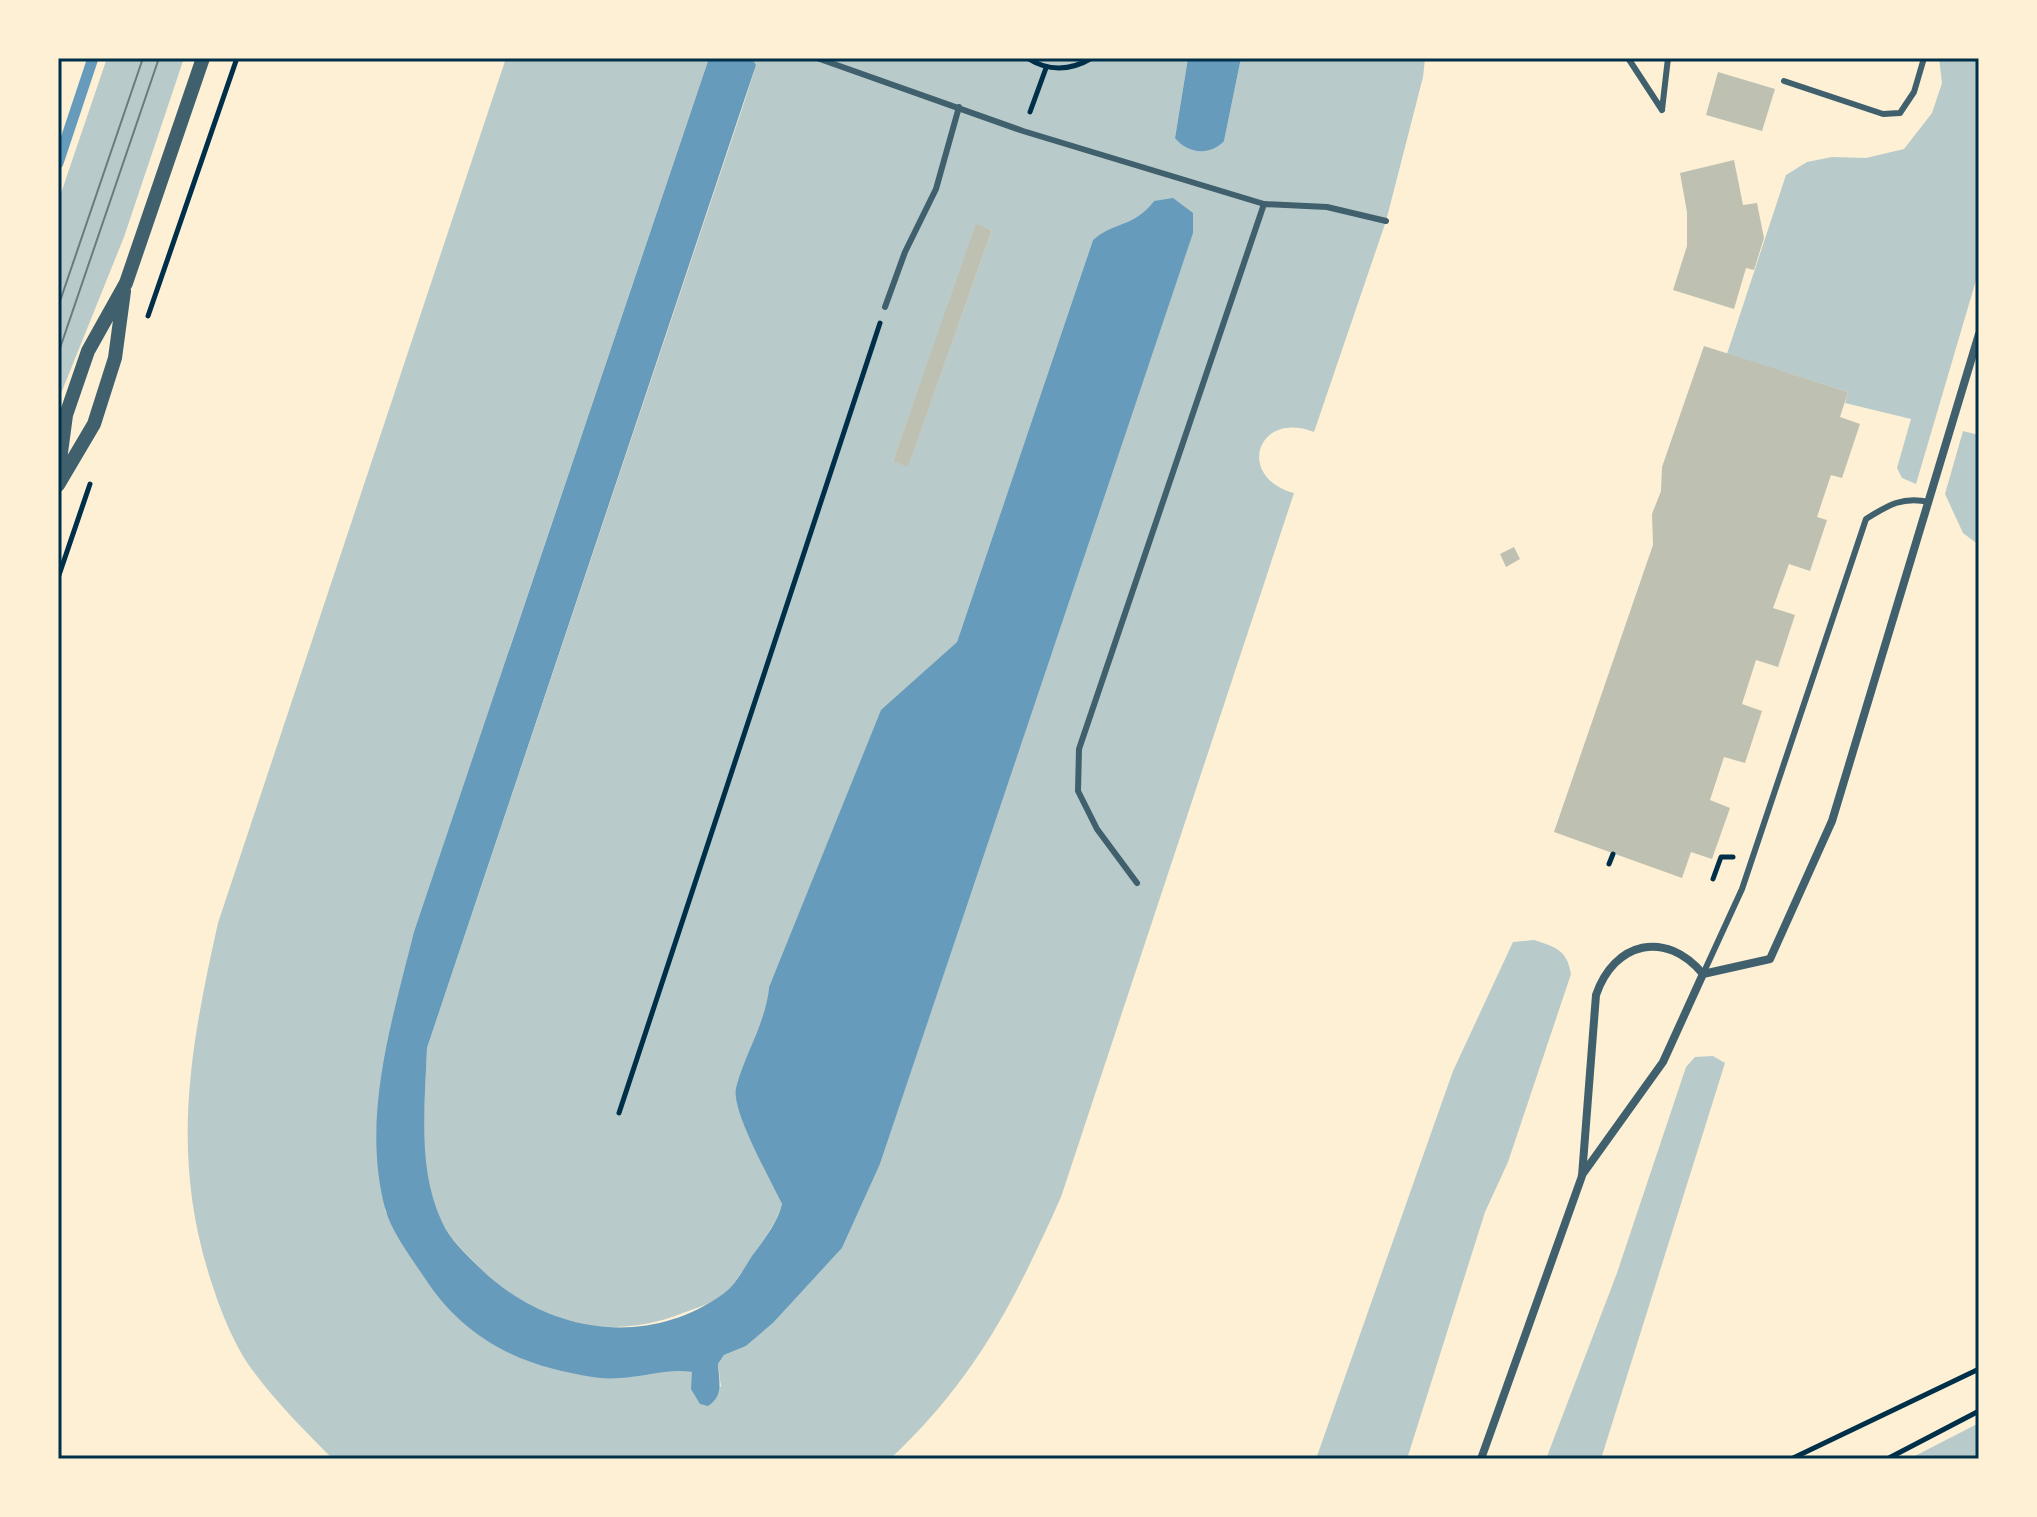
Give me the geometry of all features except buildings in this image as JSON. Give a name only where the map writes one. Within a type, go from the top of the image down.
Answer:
[{"type":"street","points":[[58,475],[66,415],[88,351],[126,283],[203,58]]},
{"type":"street","points":[[58,485],[94,424],[115,358],[126,283]]},
{"type":"street","points":[[1703,974],[1770,959],[1806,887],[1832,821],[1979,334]]},
{"type":"street","points":[[1481,1459],[1582,1176],[1596,995],[1602,978],[1623,955],[1653,946],[1683,955],[1703,974]]},
{"type":"street","points":[[1582,1176],[1663,1062],[1703,974]]},
{"type":"lane","points":[[817,58],[1023,131],[1264,204],[1327,207],[1386,221]]},
{"type":"lane","points":[[1628,58],[1662,110],[1668,58]]},
{"type":"lane","points":[[1784,81],[1883,114],[1900,113],[1914,92],[1924,58]]},
{"type":"lane","points":[[885,307],[905,252],[936,189],[959,107]]},
{"type":"lane","points":[[1137,883],[1097,829],[1078,791],[1079,749],[1264,204]]},
{"type":"lane","points":[[1703,974],[1742,889],[1866,519],[1890,504],[1912,498],[1930,502]]},
{"type":"path","points":[[1027,58],[1046,68],[1064,69],[1092,58]]},
{"type":"path","points":[[1023,131],[1046,68]]},
{"type":"path","points":[[619,1113],[885,307]]},
{"type":"path","points":[[1609,864],[1613,854]]},
{"type":"path","points":[[1791,1459],[1979,1369]]},
{"type":"path","points":[[1887,1459],[1979,1411]]},
{"type":"shaded area","points":[[107,58],[184,58],[124,237],[58,401],[58,202]]},
{"type":"shaded area","points":[[506,58],[709,58],[510,647],[385,1210],[416,1263],[449,1308],[469,1327],[518,1357],[563,1369],[683,1370],[692,1372],[693,1378],[721,1387],[718,1364],[724,1355],[746,1346],[773,1323],[842,1248],[880,1164],[1017,754],[1154,201],[1139,216],[1093,240],[957,642],[881,711],[769,987],[738,1105],[782,1204],[774,1223],[731,1287],[700,1307],[656,1322],[629,1326],[602,1327],[551,1315],[504,1289],[460,1248],[442,1223],[428,1182],[425,1160],[427,1048],[745,100],[756,65],[752,58],[1188,58],[1175,138],[1224,141],[1241,58],[1425,58],[1423,77],[1386,221],[1314,432],[1294,428],[1279,430],[1267,437],[1260,448],[1259,461],[1264,474],[1276,485],[1294,493],[1061,1197],[1009,1305],[970,1368],[920,1429],[890,1459],[333,1459],[278,1402],[242,1355],[218,1302],[198,1234],[188,1145],[189,1102],[199,1014],[218,923]],"holes":[[[977,225],[992,230],[908,466],[893,461]]]},
{"type":"shaded area","points":[[1939,58],[1979,58],[1979,270],[1916,484],[1902,478],[1897,468],[1911,419],[1845,403],[1848,392],[1727,354],[1786,175],[1807,162],[1832,157],[1866,158],[1904,149],[1932,113],[1942,83]]},
{"type":"shaded area","points":[[1963,431],[1979,435],[1979,545],[1963,533],[1945,494]]},
{"type":"shaded area","points":[[1534,940],[1559,951],[1567,960],[1571,974],[1508,1162],[1485,1212],[1407,1459],[1316,1459],[1453,1071],[1513,942]]},
{"type":"shaded area","points":[[1713,1056],[1725,1063],[1601,1459],[1546,1459],[1617,1273],[1686,1067],[1695,1057]]},
{"type":"shaded area","points":[[1979,1423],[1979,1459],[1909,1459]]},
{"type":"water","points":[[709,58],[752,58],[756,65],[427,1048],[424,1136],[429,1180],[442,1222],[464,1252],[506,1290],[534,1307],[565,1319],[597,1326],[629,1327],[661,1323],[693,1312],[731,1286],[773,1225],[782,1204],[745,1128],[736,1099],[736,1088],[760,1026],[769,987],[881,710],[957,642],[1093,240],[1139,216],[1154,201],[1173,198],[1193,213],[1193,233],[880,1164],[842,1248],[773,1323],[746,1346],[724,1355],[718,1364],[718,1393],[708,1406],[700,1404],[691,1389],[692,1372],[612,1378],[578,1375],[514,1355],[464,1324],[436,1294],[392,1226],[378,1174],[376,1139],[382,1069],[414,932]]},
{"type":"water","points":[[1188,58],[1241,58],[1224,141],[1206,151],[1193,150],[1175,138]]},
{"type":"waterway","points":[[58,163],[93,58]]},
{"type":"tram line","points":[[58,307],[143,58]]},
{"type":"tram line","points":[[58,354],[159,58]]}]
